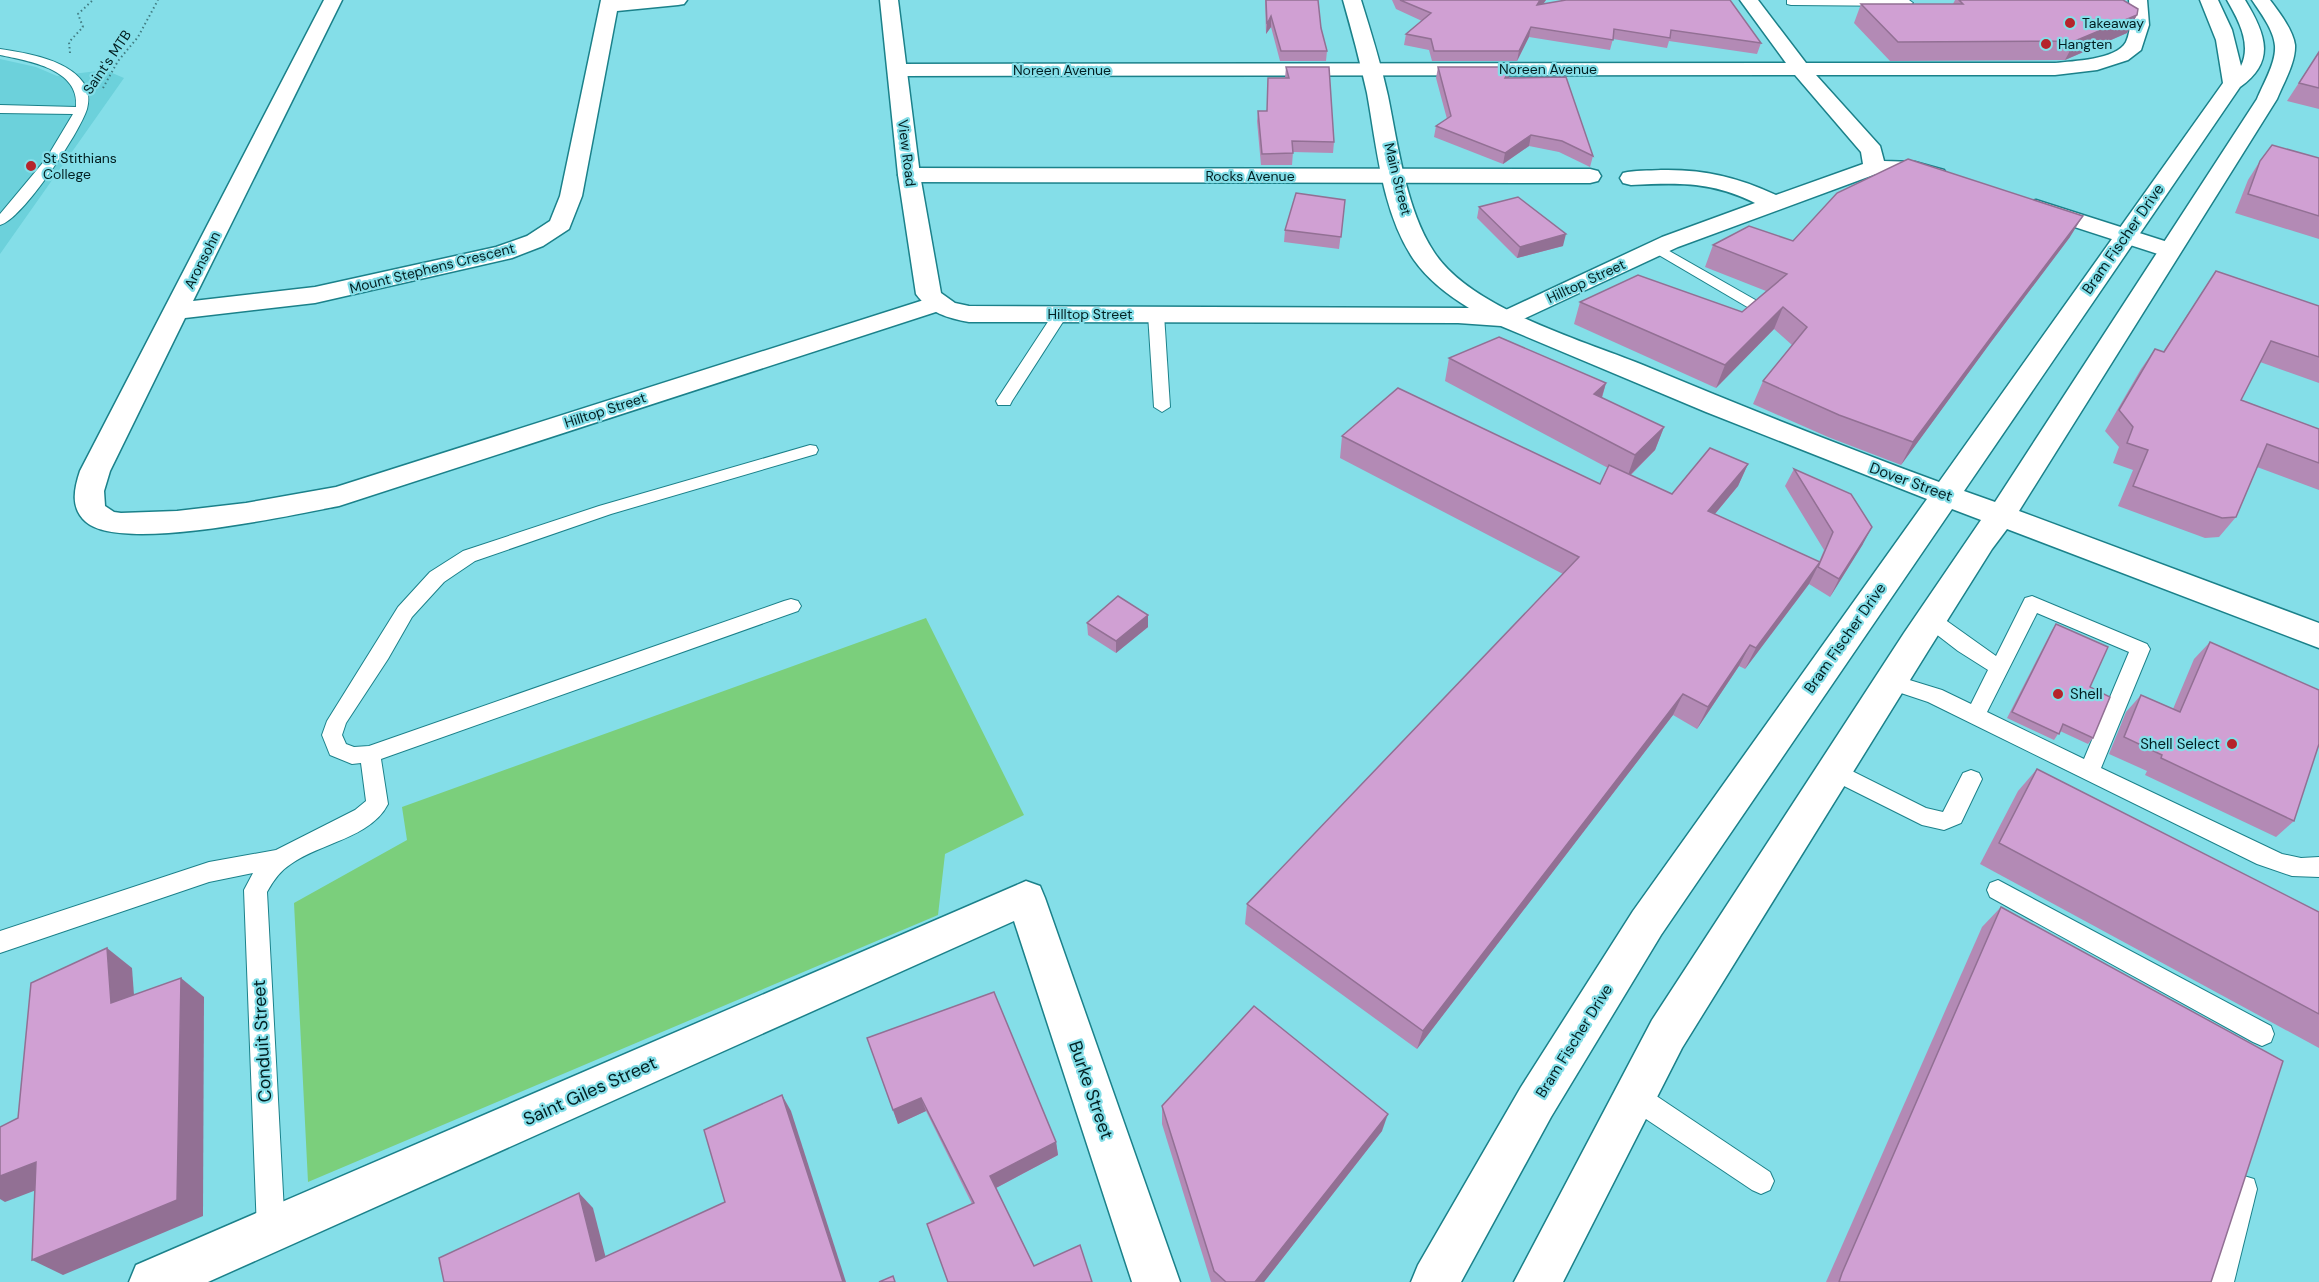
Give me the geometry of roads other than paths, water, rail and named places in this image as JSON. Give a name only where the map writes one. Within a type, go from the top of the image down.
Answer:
[{"type":"street","name":"Aronsohn","points":[[101,518],[90,505],[87,491],[94,471],[333,0]]},
{"type":"street","points":[[609,3],[678,0]]},
{"type":"street","name":"View Road","points":[[889,0],[909,176],[929,294],[936,304]]},
{"type":"street","name":"Main Street","points":[[1352,0],[1372,69],[1395,176],[1407,219],[1424,256],[1451,285],[1506,318]]},
{"type":"street","points":[[1749,0],[1800,69],[1872,152],[1874,166],[1915,169],[1951,180]]},
{"type":"street","name":"Noreen Avenue","points":[[898,70],[2055,69],[2097,64],[2121,56],[2134,46],[2140,25],[2138,0]]},
{"type":"street","points":[[2209,0],[2222,25],[2230,53],[2233,84]]},
{"type":"street","name":"Bram Fischer Drive","points":[[1435,1282],[1536,1102],[1647,923],[1794,710],[1947,495],[2125,236],[2233,84],[2248,71],[2255,55],[2250,24],[2236,0]]},
{"type":"street","points":[[1538,1282],[1667,1034],[1930,619],[2001,516],[2267,99],[2282,61],[2285,45],[2266,2]]},
{"type":"street","name":"Mount Stephens Crescent","points":[[176,311],[342,290],[503,253],[535,241],[551,232],[561,224],[571,196],[609,3]]},
{"type":"street","name":"Hilltop Street","points":[[101,518],[123,524],[169,522],[257,512],[339,496],[936,304],[950,311],[969,314],[1458,315],[1506,318],[1657,248],[1874,166]]},
{"type":"street","name":"Rocks Avenue","points":[[909,176],[1590,176]]},
{"type":"street","points":[[1631,178],[1689,177],[1718,180],[1740,187],[1774,203]]},
{"type":"street","points":[[2017,201],[2169,250]]},
{"type":"street","name":"Dover Street","points":[[1506,318],[1858,464],[1947,495],[2319,636]]},
{"type":"street","name":"Saint Giles Street","points":[[153,1282],[1026,898]]},
{"type":"street","name":"Burke Street","points":[[1026,898],[1156,1282]]},
{"type":"lane","points":[[1791,2],[1908,3]]},
{"type":"lane","points":[[0,52],[59,69],[78,84],[84,95],[81,111],[69,134],[16,206],[0,221]]},
{"type":"lane","points":[[0,109],[81,111]]},
{"type":"lane","points":[[1657,248],[1754,305]]},
{"type":"lane","points":[[1004,401],[1060,314]]},
{"type":"lane","points":[[1156,314],[1162,408]]},
{"type":"lane","points":[[791,606],[370,754],[351,756],[337,749],[332,735],[337,720],[381,654],[405,612],[438,577],[469,556],[605,510],[810,450]]},
{"type":"lane","points":[[1976,716],[2032,603],[2140,650],[2089,772]]},
{"type":"lane","points":[[1930,619],[1965,646],[2000,668]]},
{"type":"lane","points":[[1890,682],[1935,696],[2248,849],[2288,866],[2306,869],[2319,867]]},
{"type":"lane","name":"Conduit Street","points":[[271,1231],[255,890],[261,876],[277,860],[301,844],[351,824],[377,804],[370,754]]},
{"type":"lane","points":[[1834,771],[1922,816],[1944,821],[1953,817],[1971,779]]},
{"type":"lane","name":"Conduit Street","points":[[0,942],[209,872],[277,860]]},
{"type":"lane","points":[[1998,890],[2262,1034]]},
{"type":"lane","points":[[1634,1096],[1761,1181]]},
{"type":"lane","points":[[2220,1282],[2244,1189]]},
{"type":"place","name":"Takeaway","points":[[2070,23]]},
{"type":"place","name":"Hangten","points":[[2046,44]]},
{"type":"place","name":"St Stithians College","points":[[31,166]]},
{"type":"place","name":"Shell","points":[[2058,694]]},
{"type":"place","name":"Shell Select","points":[[2232,744]]}]
